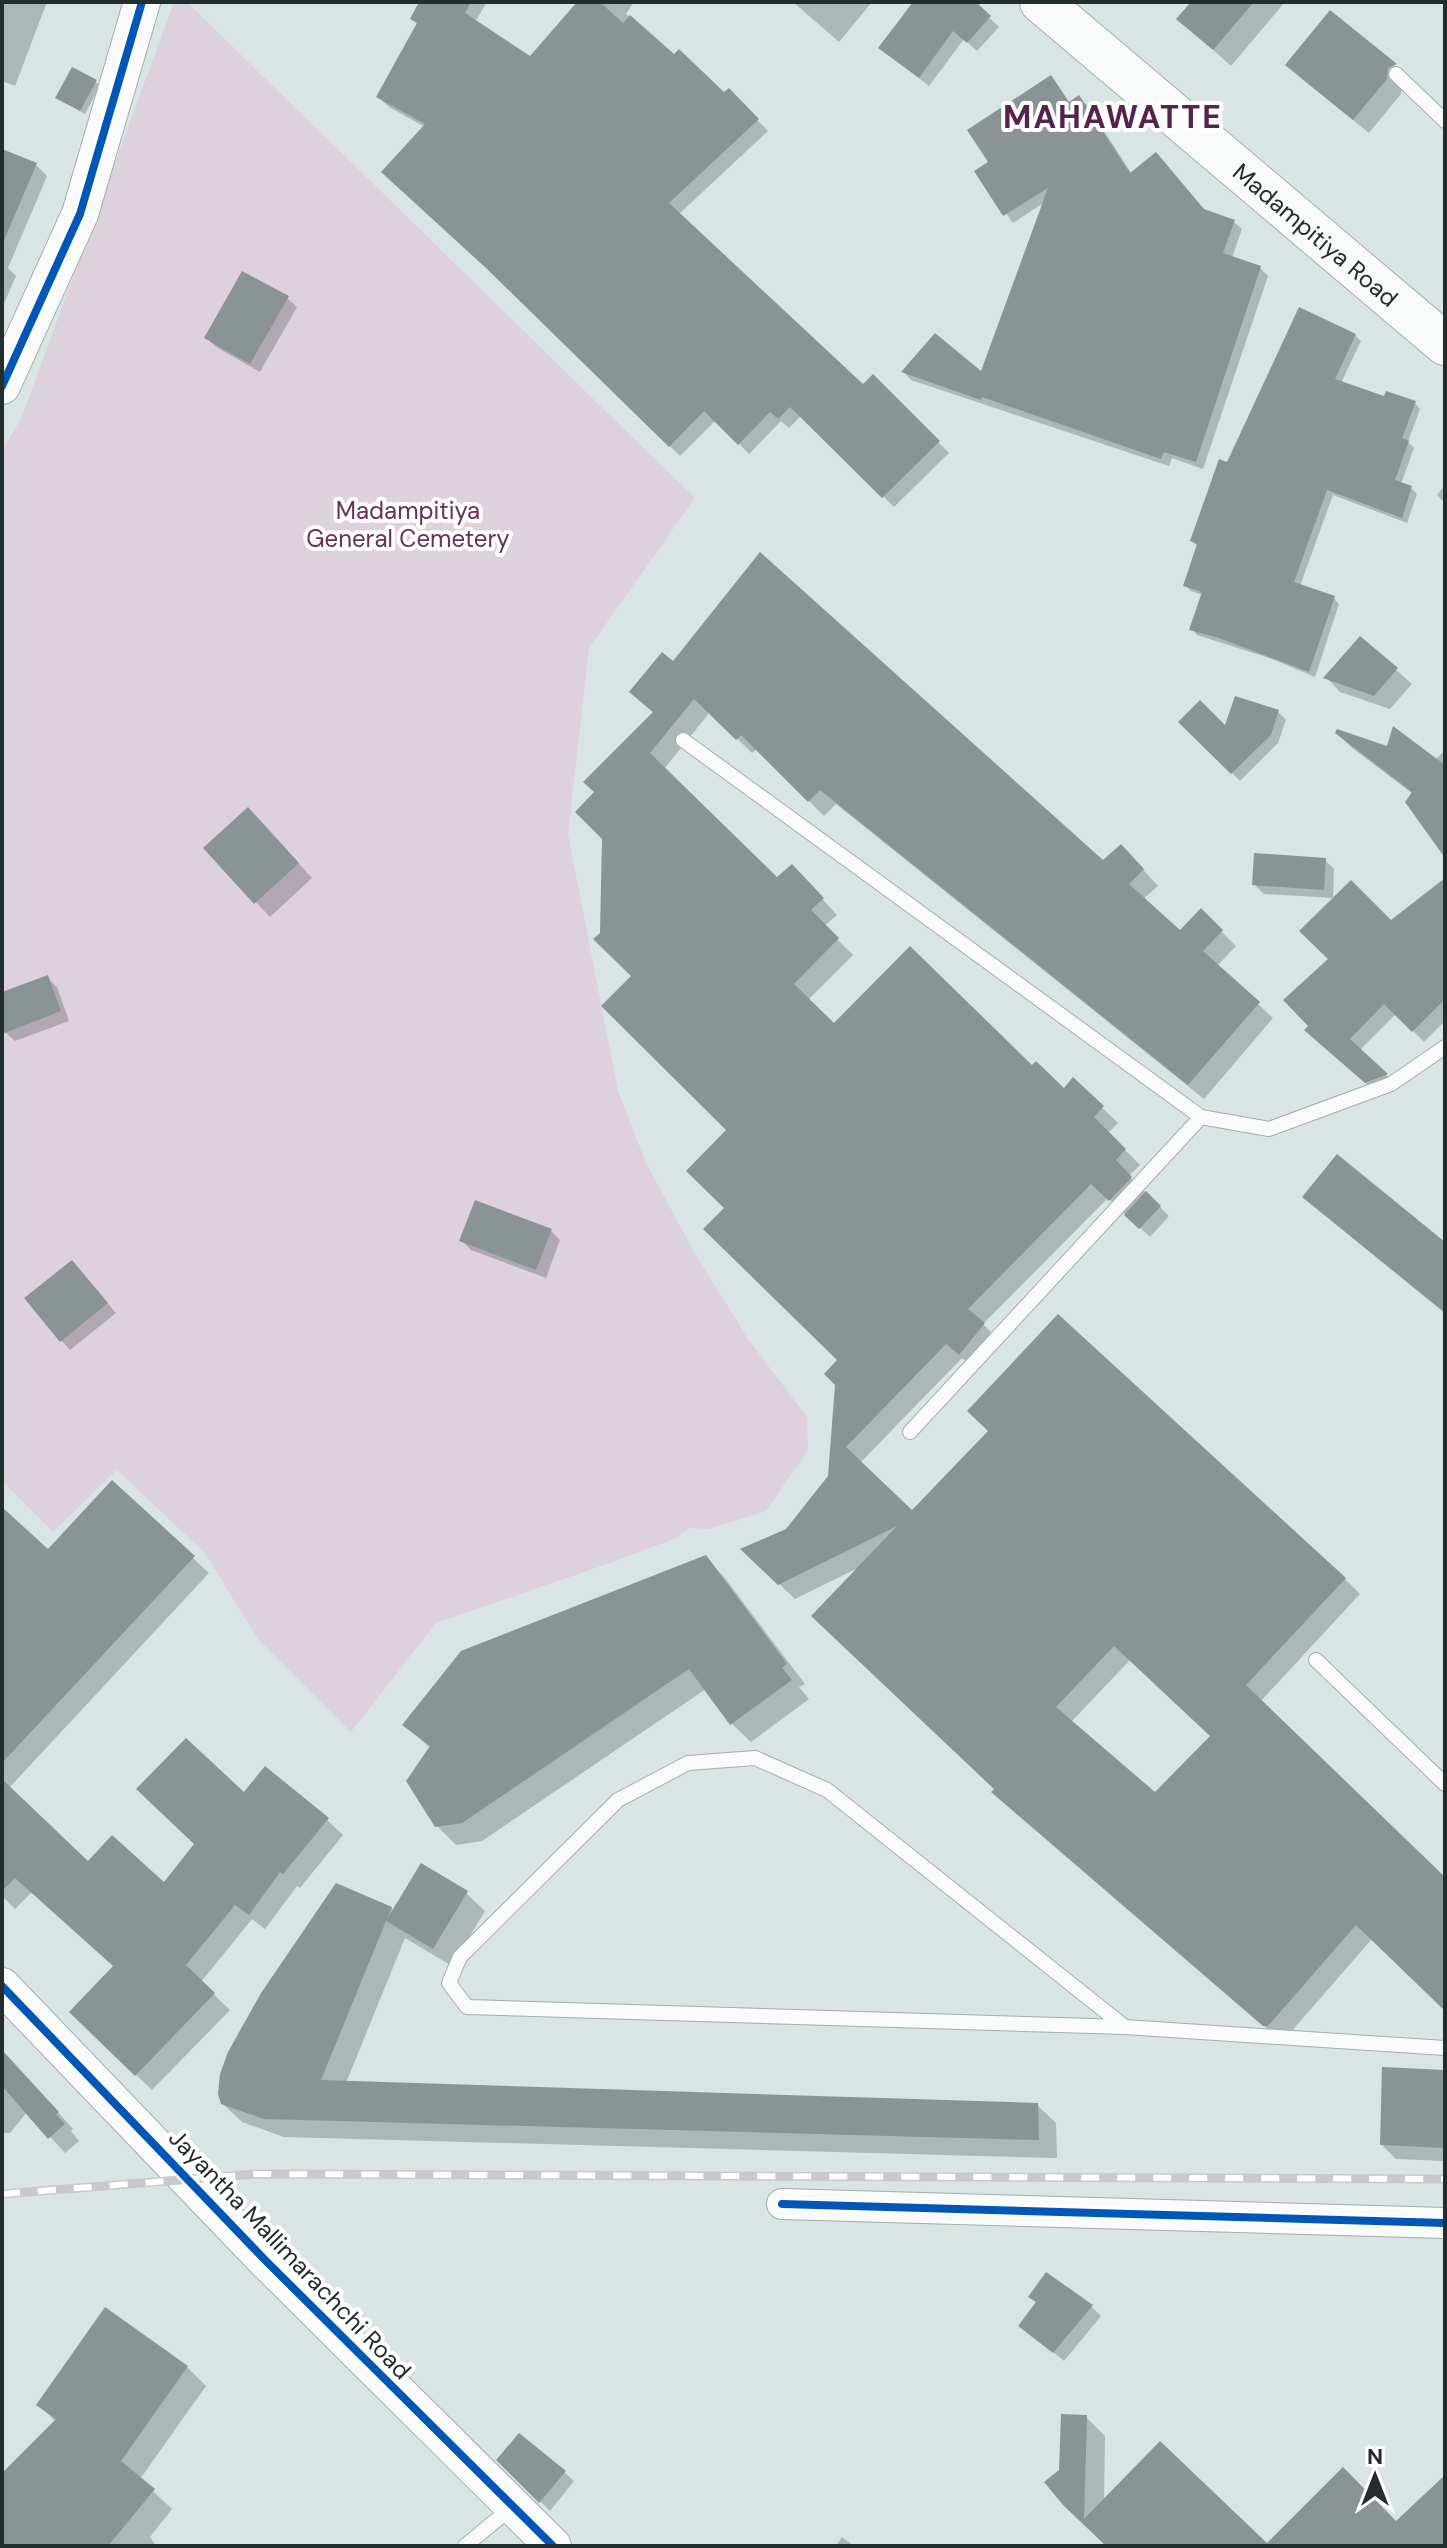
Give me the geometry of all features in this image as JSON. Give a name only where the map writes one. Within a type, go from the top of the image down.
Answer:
[{"type":"main road","name":"Madampitiya Road","points":[[1041,2],[1445,344]]},
{"type":"street","points":[[2,386],[80,214],[142,2]]},
{"type":"street","name":"Jayantha Mallimarachchi Road","points":[[2,1986],[265,2260],[553,2546]]},
{"type":"street","points":[[782,2204],[1445,2223]]},
{"type":"lane","points":[[1396,74],[1445,121]]},
{"type":"lane","points":[[683,740],[1201,1117],[1269,1129],[1391,1084],[1445,1047]]},
{"type":"lane","points":[[910,1432],[1201,1117]]},
{"type":"lane","points":[[1316,1660],[1445,1784]]},
{"type":"lane","points":[[1125,2027],[827,1790],[755,1758],[688,1763],[618,1800],[460,1957],[449,1983],[467,2007],[1125,2027],[1445,2048]]},
{"type":"lane","points":[[465,2546],[512,2507]]},
{"type":"green space","name":"Madampitiya General Cemetery","points":[[174,2],[187,2],[695,498],[589,648],[568,834],[618,1091],[646,1163],[693,1250],[748,1339],[807,1417],[808,1450],[766,1511],[709,1529],[689,1528],[674,1539],[436,1623],[351,1732],[257,1638],[205,1553],[117,1470],[53,1532],[2,1481],[2,450],[21,419]]},
{"type":"building","points":[[419,2],[471,2],[465,13],[530,56],[577,2],[600,2],[623,23],[630,15],[674,54],[679,49],[724,92],[729,88],[759,119],[669,203],[863,384],[873,374],[940,441],[882,498],[790,407],[778,419],[770,412],[738,445],[704,411],[669,447],[486,268],[381,172],[425,124],[376,97],[417,23],[410,19]]},
{"type":"building","points":[[913,2],[976,2],[991,16],[967,43],[953,31],[919,78],[878,48]]},
{"type":"building","points":[[1191,2],[1254,2],[1213,50],[1176,19]]},
{"type":"building","points":[[1330,10],[1397,64],[1388,68],[1387,79],[1353,120],[1285,65]]},
{"type":"building","points":[[72,67],[97,80],[80,111],[55,98]]},
{"type":"building","points":[[1051,75],[1069,102],[1079,95],[1130,173],[1156,152],[1204,209],[1235,220],[1223,253],[1261,266],[1196,462],[1164,452],[1161,459],[901,372],[935,333],[981,371],[1048,188],[1003,216],[974,171],[988,162],[967,130]]},
{"type":"building","points":[[2,149],[37,163],[2,245]]},
{"type":"building","points":[[242,271],[289,296],[250,364],[204,338]]},
{"type":"building","points":[[1299,307],[1356,334],[1335,379],[1384,396],[1386,391],[1416,401],[1402,438],[1409,441],[1395,480],[1412,486],[1402,518],[1327,490],[1294,582],[1335,596],[1309,672],[1189,630],[1202,592],[1183,586],[1197,544],[1190,541],[1219,459],[1227,462]]},
{"type":"building","points":[[760,552],[1103,860],[1121,844],[1144,869],[1129,884],[1180,930],[1201,908],[1223,930],[1203,951],[1260,1002],[1188,1085],[820,790],[808,802],[741,735],[736,740],[694,699],[650,753],[777,877],[792,864],[824,898],[811,910],[839,938],[794,984],[834,1023],[910,946],[1032,1065],[1036,1061],[1064,1088],[1073,1077],[1104,1106],[1094,1117],[1126,1149],[1116,1160],[1132,1177],[1109,1201],[1091,1184],[968,1309],[985,1323],[959,1355],[946,1344],[846,1447],[912,1510],[988,1431],[967,1411],[1058,1314],[1346,1578],[1246,1685],[1445,1877],[1445,2011],[1356,1925],[1268,2026],[1263,2026],[991,1792],[994,1789],[811,1616],[897,1526],[778,1585],[740,1549],[786,1529],[828,1476],[835,1385],[824,1374],[837,1360],[703,1229],[724,1208],[686,1171],[726,1130],[601,1006],[631,976],[593,939],[600,933],[602,839],[575,812],[594,792],[583,782],[653,712],[629,692],[662,652],[673,661]],"holes":[[[1114,1646],[1210,1736],[1155,1792],[1056,1707]]]},
{"type":"building","points":[[1360,636],[1398,668],[1374,696],[1323,678]]},
{"type":"building","points":[[1235,696],[1279,710],[1271,735],[1231,774],[1178,722],[1200,700],[1225,725]]},
{"type":"building","points":[[1393,726],[1445,765],[1445,858],[1405,802],[1412,792],[1335,733],[1337,729],[1387,746]]},
{"type":"building","points":[[248,807],[299,863],[254,904],[203,848]]},
{"type":"building","points":[[1254,853],[1326,858],[1324,890],[1252,885]]},
{"type":"building","points":[[1445,878],[1445,999],[1412,1032],[1384,1004],[1350,1039],[1388,1074],[1365,1083],[1304,1030],[1308,1026],[1283,1000],[1328,959],[1299,931],[1351,880],[1391,920]]},
{"type":"building","points":[[48,975],[61,1011],[2,1034],[2,992]]},
{"type":"building","points":[[1337,1154],[1445,1242],[1445,1313],[1302,1197]]},
{"type":"building","points":[[1146,1191],[1161,1206],[1139,1229],[1124,1215]]},
{"type":"building","points":[[475,1200],[552,1229],[536,1270],[459,1241]]},
{"type":"building","points":[[72,1260],[108,1303],[60,1342],[24,1298]]},
{"type":"building","points":[[112,1480],[195,1556],[2,1763],[2,1507],[48,1549]]},
{"type":"building","points":[[706,1555],[787,1664],[782,1668],[792,1680],[730,1725],[689,1669],[462,1823],[435,1827],[406,1781],[430,1746],[402,1725],[461,1651]]},
{"type":"building","points":[[186,1738],[244,1792],[265,1766],[329,1818],[283,1874],[280,1872],[249,1915],[235,1905],[186,1965],[215,1993],[135,2076],[69,2012],[113,1966],[15,1878],[2,1891],[2,1779],[88,1861],[112,1835],[164,1882],[194,1844],[136,1789]]},
{"type":"building","points":[[421,1863],[468,1891],[433,1949],[386,1921],[321,2080],[1038,2103],[1039,2140],[264,2119],[221,2104],[218,2094],[220,2074],[228,2052],[261,1993],[336,1883],[392,1907],[387,1919]]},
{"type":"building","points":[[2,2050],[59,2112],[56,2114],[65,2124],[48,2139],[2,2086]]},
{"type":"building","points":[[1382,2067],[1445,2070],[1445,2148],[1380,2145]]},
{"type":"building","points":[[1046,2272],[1093,2305],[1053,2353],[1018,2326],[1036,2302],[1028,2297]]},
{"type":"building","points":[[105,2307],[188,2366],[121,2461],[155,2489],[108,2546],[2,2546],[2,2473],[56,2419],[36,2405]]},
{"type":"building","points":[[1061,2414],[1087,2415],[1084,2519],[1160,2441],[1267,2543],[1343,2467],[1396,2521],[1445,2475],[1445,2546],[1106,2546],[1044,2482],[1059,2470]]},
{"type":"building","points":[[519,2433],[566,2471],[539,2503],[496,2460]]},
{"type":"railway","points":[[2,2194],[256,2174],[1445,2179]]},
{"type":"cycle path","points":[[2,386],[80,214],[142,2]]},
{"type":"cycle path","points":[[2,1986],[265,2260],[553,2546]]},
{"type":"cycle path","points":[[782,2204],[1445,2223]]},
{"type":"district","name":"MAHAWATTE","points":[[1113,117]]}]
